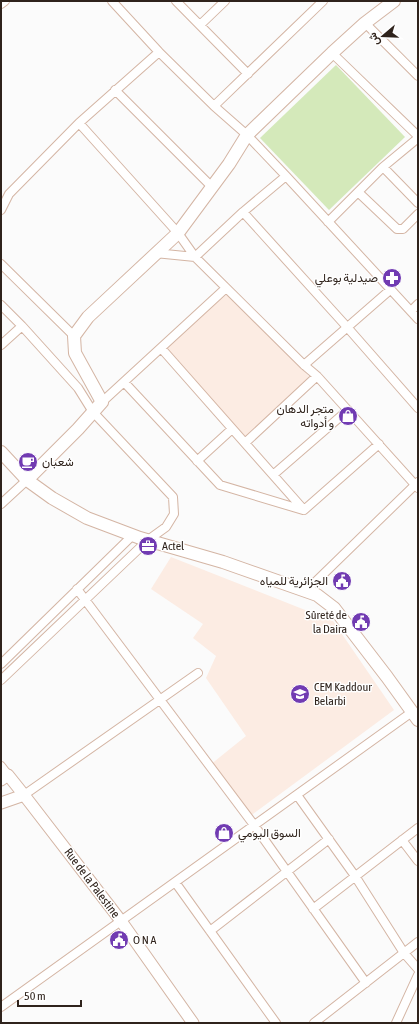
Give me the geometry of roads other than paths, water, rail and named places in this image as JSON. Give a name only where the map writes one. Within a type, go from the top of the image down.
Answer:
[{"type":"main road","points":[[27,480],[78,429],[102,402],[75,353],[74,336],[88,317],[178,233],[229,164],[247,135],[366,22],[394,1]]},
{"type":"main road","points":[[1,452],[27,480],[52,498],[87,518],[133,535],[223,562],[317,595],[334,608],[416,718]]},
{"type":"main road","name":"Rue de la Palestine","points":[[3,774],[24,796],[121,921],[193,1023]]},
{"type":"main road","points":[[1,803],[24,796]]},
{"type":"street","points":[[1,4],[5,1]]},
{"type":"street","points":[[176,1],[248,74]]},
{"type":"street","points":[[200,25],[225,1]]},
{"type":"street","points":[[214,106],[323,1]]},
{"type":"street","points":[[114,2],[159,52],[214,106],[247,135],[418,319]]},
{"type":"street","points":[[366,22],[418,76]]},
{"type":"street","points":[[1,210],[9,194],[79,123],[159,52]]},
{"type":"street","points":[[328,222],[383,167],[418,137],[332,53]]},
{"type":"street","points":[[115,90],[212,187]]},
{"type":"street","points":[[79,123],[178,233],[195,256],[304,365],[317,376],[417,484],[306,591]]},
{"type":"street","points":[[383,167],[418,203]]},
{"type":"street","points":[[155,253],[195,256],[243,212],[286,176]]},
{"type":"street","points":[[358,192],[396,229],[403,229],[416,218]]},
{"type":"street","points":[[243,212],[418,408]]},
{"type":"street","points":[[1,264],[74,336]]},
{"type":"street","points":[[102,402],[226,288]]},
{"type":"street","points":[[304,365],[390,290]]},
{"type":"street","points":[[411,311],[418,304]]},
{"type":"street","points":[[1,305],[78,388],[93,412],[172,497],[174,514],[166,527],[148,540],[1,680]]},
{"type":"street","points":[[1,344],[22,326]]},
{"type":"street","points":[[161,348],[304,510]]},
{"type":"street","points":[[245,443],[317,376]]},
{"type":"street","points":[[124,382],[220,485],[304,510]]},
{"type":"street","points":[[273,475],[348,410]]},
{"type":"street","points":[[197,461],[232,429]]},
{"type":"street","points":[[304,510],[379,444]]},
{"type":"street","points":[[1,504],[27,480]]},
{"type":"street","points":[[1,664],[133,535]]},
{"type":"street","points":[[77,590],[254,825],[366,983]]},
{"type":"street","points":[[24,796],[198,673]]},
{"type":"street","points":[[1,1007],[297,795],[416,718]]},
{"type":"street","points":[[297,795],[355,876],[404,953],[418,969]]},
{"type":"street","points":[[313,909],[418,828]]},
{"type":"street","points":[[210,930],[329,838]]},
{"type":"street","points":[[402,840],[418,862]]},
{"type":"street","points":[[174,882],[276,1023]]},
{"type":"street","points":[[314,1023],[418,942]]},
{"type":"street","points":[[396,1023],[418,975]]},
{"type":"place","name":"صيدلية بوعلي","points":[[392,278]]},
{"type":"place","name":"متجر الدهان و أدواته","points":[[348,416]]},
{"type":"place","name":"شعبان","points":[[28,462]]},
{"type":"place","name":"Actel","points":[[148,546]]},
{"type":"place","name":"الجزائرية للمياه","points":[[342,581]]},
{"type":"place","name":"Sûreté de la Daira","points":[[361,622]]},
{"type":"place","name":"CEM Kaddour Belarbi","points":[[300,694]]},
{"type":"place","name":"السوق اليومي","points":[[224,833]]},
{"type":"place","name":"O N A","points":[[119,940]]}]
